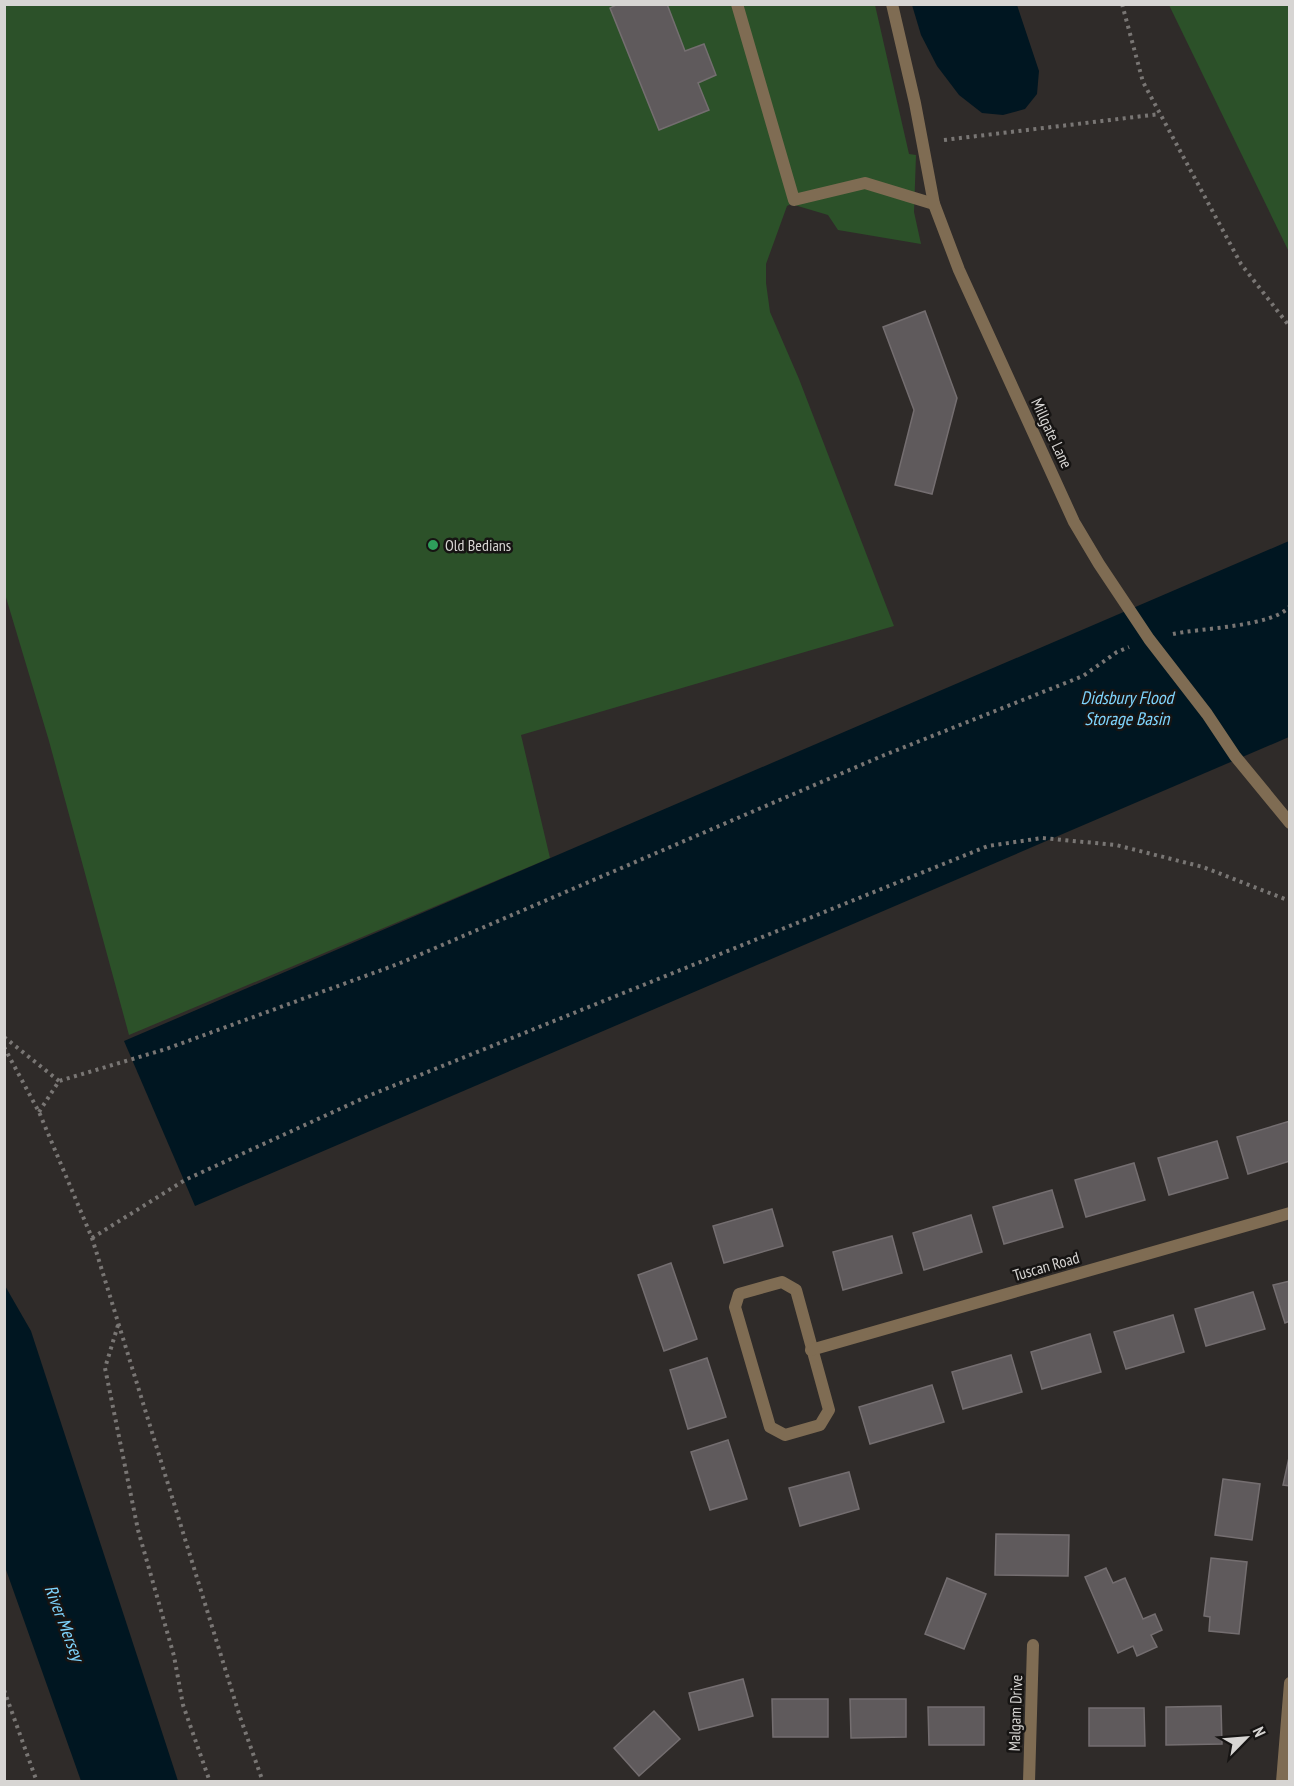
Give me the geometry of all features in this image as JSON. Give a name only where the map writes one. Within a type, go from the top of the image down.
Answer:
[{"type":"street","points":[[737,4],[794,200],[865,183],[934,204]]},
{"type":"street","name":"Millgate Lane","points":[[892,4],[934,204],[958,270],[1074,522],[1149,639],[1207,714],[1235,756],[1290,823]]},
{"type":"street","name":"Tuscan Road","points":[[811,1350],[1290,1213]]},
{"type":"street","points":[[782,1282],[796,1290],[811,1350],[829,1410],[820,1425],[785,1434],[770,1427],[735,1307],[739,1294],[782,1282]]},
{"type":"street","name":"Malgam Drive","points":[[1029,1782],[1033,1645]]},
{"type":"street","points":[[1282,1782],[1290,1683]]},
{"type":"path","points":[[1122,4],[1143,82],[1241,264],[1290,327]]},
{"type":"path","points":[[922,143],[1160,114]]},
{"type":"path","points":[[39,1112],[59,1081],[166,1049],[398,964],[882,756],[1083,676],[1117,652],[1149,639],[1188,631],[1249,624],[1285,612],[1290,606]]},
{"type":"path","points":[[92,1238],[185,1180],[368,1096],[988,846],[1042,838],[1116,845],[1203,867],[1290,901]]},
{"type":"path","points":[[4,1037],[59,1081]]},
{"type":"path","points":[[4,1047],[39,1112],[92,1238],[156,1450],[262,1782]]},
{"type":"path","points":[[118,1325],[105,1368],[138,1530],[174,1656],[183,1705],[210,1782]]},
{"type":"path","points":[[4,1690],[37,1782]]},
{"type":"green space","name":"Old Bedians","points":[[4,5],[875,5],[909,154],[916,155],[914,212],[921,244],[838,230],[828,215],[791,204],[787,206],[766,264],[766,283],[770,312],[799,379],[894,626],[521,735],[550,858],[129,1035],[49,741],[5,594]]},
{"type":"green space","points":[[1169,5],[1289,5],[1289,252]]},
{"type":"water","points":[[912,5],[1017,5],[1039,71],[1037,94],[1025,109],[1003,115],[982,113],[959,95],[937,66],[921,35]]},
{"type":"water","name":"Didsbury Flood Storage Basin","points":[[1289,541],[1289,737],[195,1206],[124,1041]]},
{"type":"water","name":"River Mersey","points":[[4,1284],[31,1331],[178,1781],[81,1781],[5,1567]]},
{"type":"building","points":[[618,4],[667,4],[685,51],[704,44],[716,75],[698,83],[709,110],[659,130],[610,8]]},
{"type":"building","points":[[925,311],[957,398],[932,494],[895,485],[914,410],[883,327]]},
{"type":"building","points":[[1290,1121],[1290,1161],[1248,1174],[1237,1137]]},
{"type":"building","points":[[1217,1141],[1228,1178],[1169,1195],[1158,1158]]},
{"type":"building","points":[[1134,1163],[1145,1200],[1086,1217],[1075,1180]]},
{"type":"building","points":[[1052,1190],[1063,1227],[1004,1244],[993,1207]]},
{"type":"building","points":[[772,1209],[783,1246],[724,1263],[713,1226]]},
{"type":"building","points":[[971,1215],[982,1252],[924,1270],[913,1233]]},
{"type":"building","points":[[892,1236],[902,1273],[843,1290],[833,1252]]},
{"type":"building","points":[[671,1263],[697,1339],[664,1351],[638,1275]]},
{"type":"building","points":[[1290,1281],[1290,1321],[1285,1323],[1273,1285]]},
{"type":"building","points":[[1253,1292],[1265,1329],[1206,1346],[1195,1309]]},
{"type":"building","points":[[1173,1315],[1184,1352],[1126,1369],[1114,1332]]},
{"type":"building","points":[[1090,1334],[1101,1372],[1042,1389],[1031,1352]]},
{"type":"building","points":[[1011,1355],[1022,1392],[963,1409],[952,1372]]},
{"type":"building","points":[[707,1358],[726,1417],[688,1429],[670,1370]]},
{"type":"building","points":[[932,1385],[944,1422],[870,1444],[859,1407]]},
{"type":"building","points":[[728,1440],[747,1499],[710,1510],[691,1452]]},
{"type":"building","points":[[1290,1453],[1290,1486],[1283,1485]]},
{"type":"building","points":[[849,1472],[859,1509],[800,1526],[789,1488]]},
{"type":"building","points":[[1223,1479],[1260,1484],[1252,1540],[1215,1535]]},
{"type":"building","points":[[996,1534],[1069,1535],[1068,1576],[995,1575]]},
{"type":"building","points":[[1211,1558],[1247,1562],[1239,1634],[1209,1631],[1210,1617],[1204,1616]]},
{"type":"building","points":[[1106,1568],[1113,1583],[1125,1578],[1143,1619],[1155,1614],[1162,1630],[1151,1635],[1157,1647],[1137,1656],[1133,1646],[1118,1653],[1085,1577]]},
{"type":"building","points":[[947,1578],[986,1594],[964,1649],[925,1634]]},
{"type":"building","points":[[743,1679],[753,1716],[699,1730],[689,1693]]},
{"type":"building","points":[[772,1699],[828,1699],[828,1737],[773,1737]]},
{"type":"building","points":[[850,1699],[906,1699],[906,1737],[851,1738]]},
{"type":"building","points":[[1221,1706],[1222,1744],[1166,1745],[1166,1707]]},
{"type":"building","points":[[928,1707],[984,1707],[984,1745],[929,1745]]},
{"type":"building","points":[[1089,1708],[1144,1708],[1145,1746],[1089,1746]]},
{"type":"building","points":[[654,1711],[680,1739],[639,1776],[614,1748]]},
{"type":"place","name":"Old Bedians","points":[[433,545]]}]
